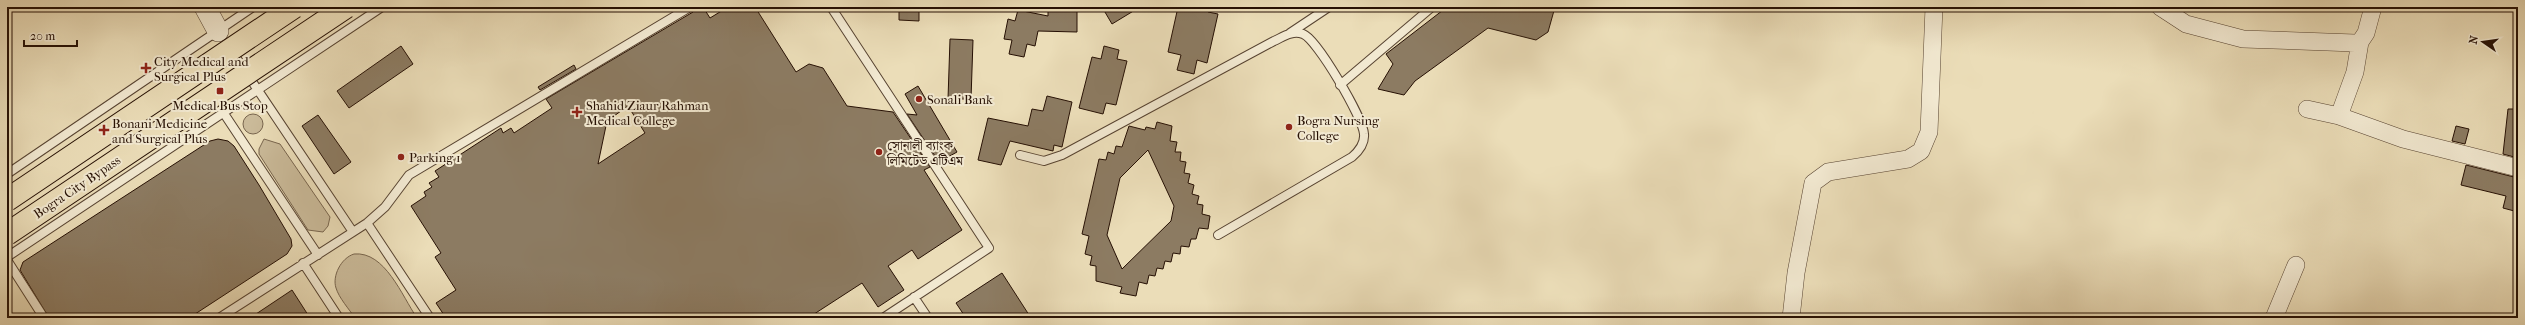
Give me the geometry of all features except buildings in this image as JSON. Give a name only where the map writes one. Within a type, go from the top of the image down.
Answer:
[{"type":"highway","points":[[7,200],[294,7]]},
{"type":"highway","name":"Bogra City Bypass","points":[[7,234],[346,7]]},
{"type":"street","points":[[205,7],[222,37]]},
{"type":"street","points":[[1792,318],[1796,273],[1814,183],[1828,172],[1908,159],[1921,151],[1928,132],[1934,7]]},
{"type":"street","points":[[2160,7],[2186,24],[2243,39],[2360,42]]},
{"type":"street","points":[[2340,116],[2355,72],[2360,42],[2366,33],[2373,7]]},
{"type":"street","points":[[2307,109],[2340,116],[2403,139],[2518,168]]},
{"type":"street","points":[[2274,318],[2296,265]]},
{"type":"lane","points":[[7,174],[222,37],[253,7]]},
{"type":"lane","points":[[7,257],[382,7]]},
{"type":"lane","points":[[219,318],[367,223],[385,207],[409,175],[690,7]]},
{"type":"lane","points":[[831,7],[988,248],[882,318]]},
{"type":"lane","points":[[1020,155],[1044,161],[1062,155],[1286,35],[1328,7]]},
{"type":"lane","points":[[1340,85],[1432,7]]},
{"type":"lane","points":[[1218,235],[1352,157],[1358,151],[1364,138],[1362,124],[1312,39],[1298,33],[1286,35]]},
{"type":"lane","points":[[222,37],[353,232]]},
{"type":"lane","points":[[223,112],[318,255]]},
{"type":"lane","points":[[367,223],[430,318]]},
{"type":"lane","points":[[7,260],[44,318]]},
{"type":"lane","points":[[303,264],[339,318]]},
{"type":"lane","points":[[914,297],[928,318]]},
{"type":"shaded area","points":[[253,114],[260,117],[263,124],[260,131],[253,134],[246,131],[243,124],[246,117]]},
{"type":"shaded area","points":[[264,139],[280,144],[330,217],[328,226],[323,232],[308,230],[259,154],[259,149]]},
{"type":"shaded area","points":[[354,254],[365,255],[384,267],[399,287],[417,318],[355,318],[339,296],[335,283],[335,278],[342,263],[349,256]]},
{"type":"place","name":"City Medical and Surgical Plus","points":[[146,68]]},
{"type":"place","name":"Medical Bus Stop","points":[[220,91]]},
{"type":"place","name":"Sonali Bank","points":[[919,99]]},
{"type":"place","name":"Shahid Ziaur Rahman Medical College","points":[[577,112]]},
{"type":"place","name":"Bogra Nursing College","points":[[1289,127]]},
{"type":"place","name":"Bonani Medicine and Surgical Plus","points":[[104,130]]},
{"type":"place","name":"সোনালী ব্যাংক লিমিটেড এটিএম","points":[[879,152]]},
{"type":"place","name":"Parking 1","points":[[401,157]]}]
